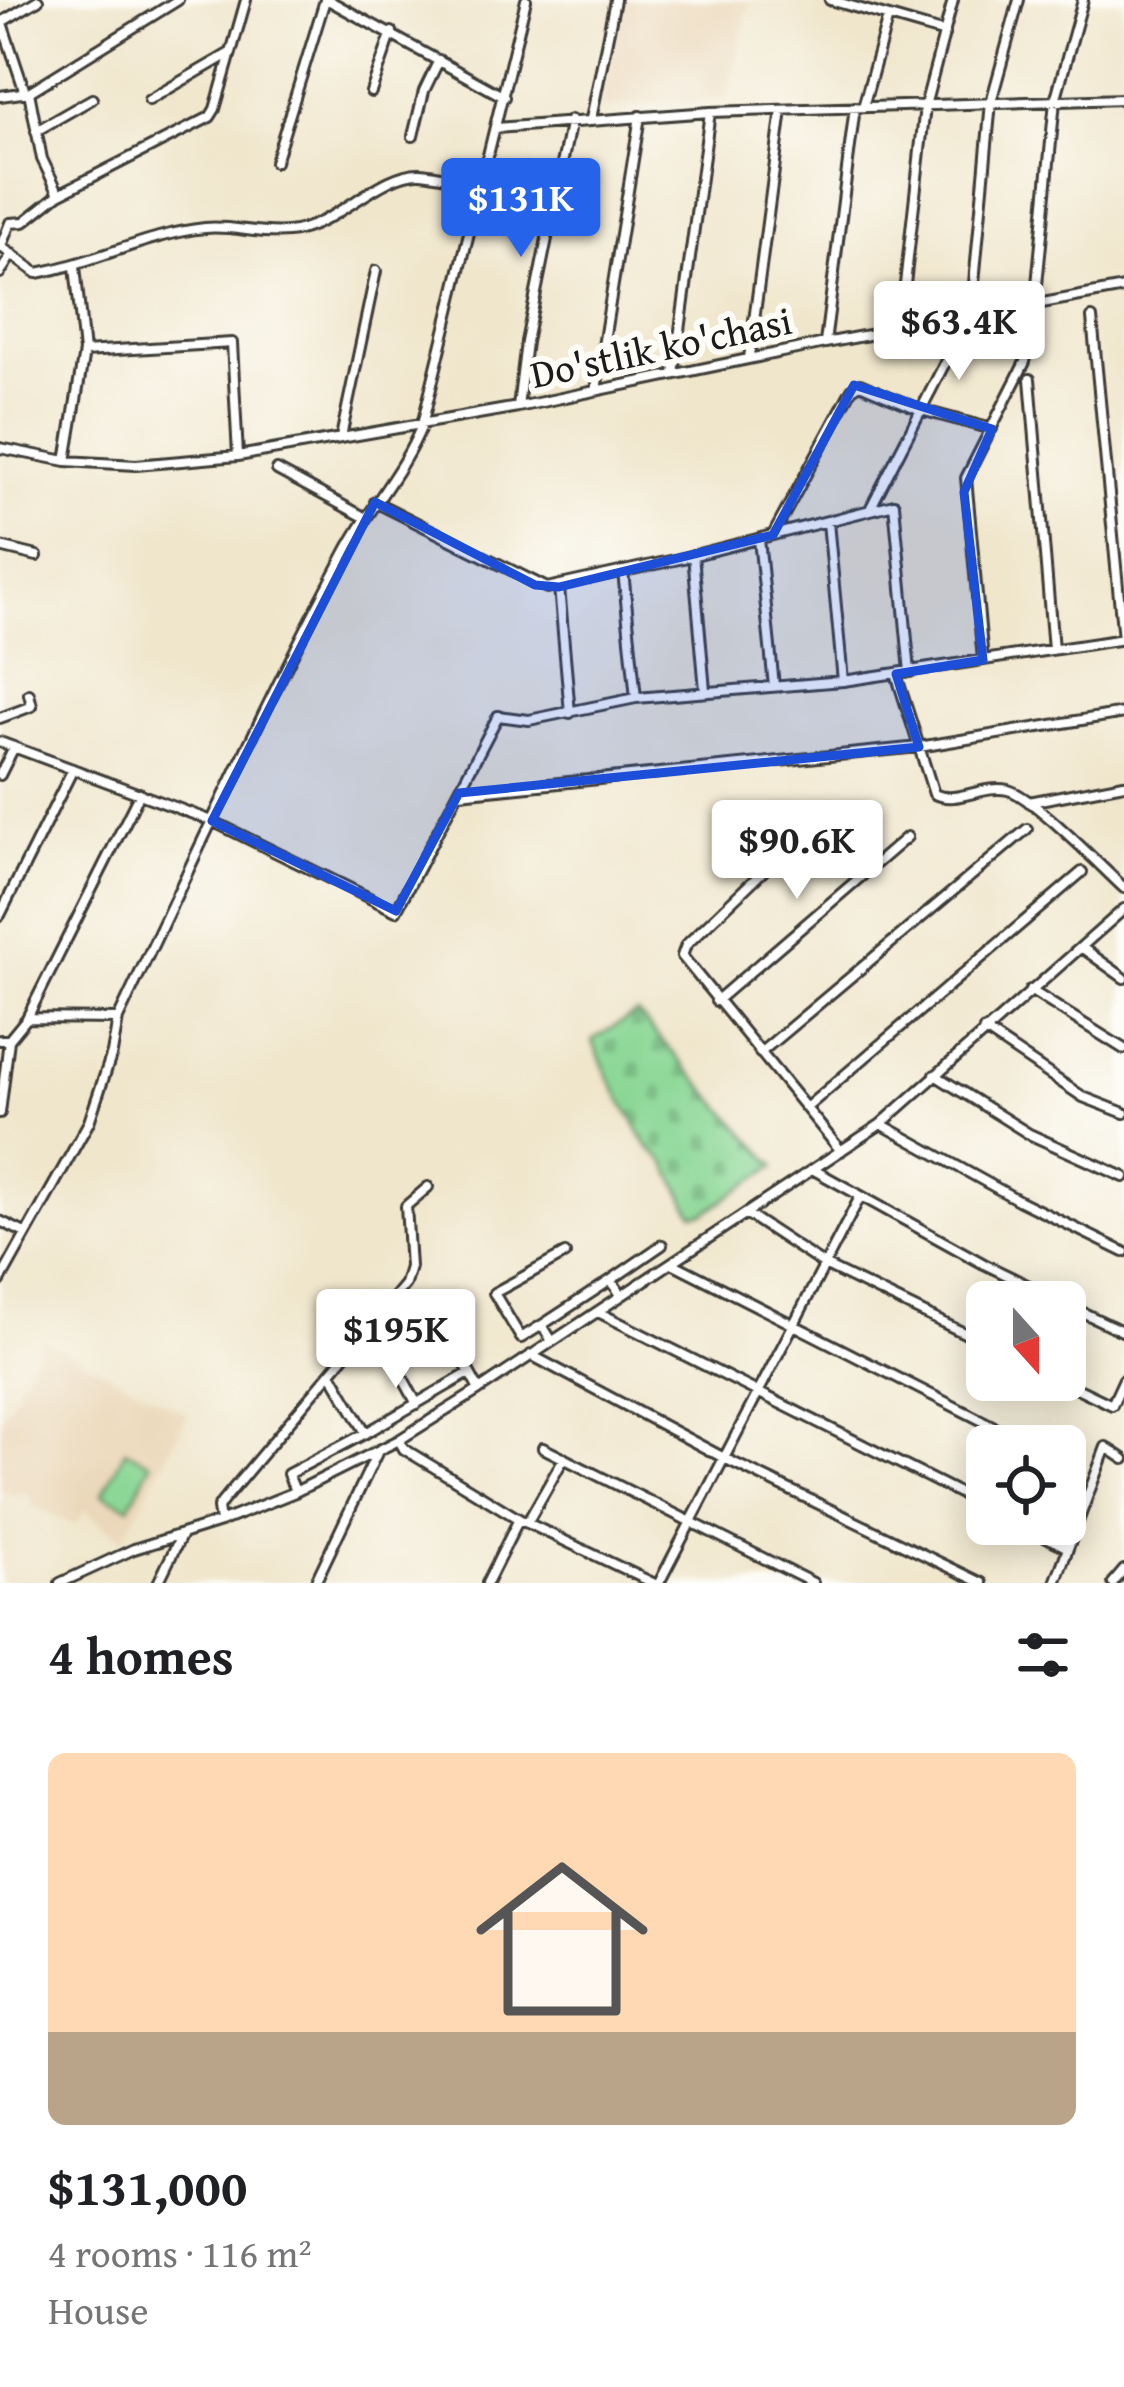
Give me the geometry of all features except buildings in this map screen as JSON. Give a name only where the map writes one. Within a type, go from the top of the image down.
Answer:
[{"type":"street","points":[[38,0],[1,23],[27,92],[42,159],[59,194]]},
{"type":"street","points":[[0,96],[27,92],[178,0]]},
{"type":"street","points":[[246,0],[210,117],[59,194],[24,222],[10,223],[1,246],[38,273],[75,266],[122,246],[209,227],[290,232],[345,211],[390,180],[418,173],[484,185]]},
{"type":"street","points":[[275,162],[327,0],[504,97]]},
{"type":"street","points":[[0,1281],[89,1122],[118,1019],[212,820],[366,518],[412,451],[484,185],[526,0]]},
{"type":"street","points":[[591,118],[615,0]]},
{"type":"street","points":[[830,0],[945,33]]},
{"type":"street","points":[[900,329],[925,106],[953,0]]},
{"type":"street","points":[[971,315],[991,102],[1019,0]]},
{"type":"street","points":[[1035,305],[1055,100],[1083,0]]},
{"type":"street","points":[[825,343],[859,107],[888,17]]},
{"type":"street","points":[[371,92],[392,32]]},
{"type":"street","points":[[148,100],[231,53]]},
{"type":"street","points":[[413,136],[424,91],[439,60]]},
{"type":"street","points":[[496,128],[710,112],[1124,98]]},
{"type":"street","points":[[35,131],[92,99]]},
{"type":"street","points":[[749,358],[782,110]]},
{"type":"street","points":[[674,374],[710,112]]},
{"type":"street","points":[[596,390],[640,116]]},
{"type":"street","points":[[518,407],[526,342],[571,120]]},
{"type":"street","points":[[0,273],[12,254]]},
{"type":"street","points":[[66,461],[85,352],[75,266]]},
{"type":"street","points":[[340,437],[376,271]]},
{"type":"street","name":"Do'stlik ko'chasi","points":[[0,448],[66,461],[136,465],[238,455],[518,407],[825,343],[1124,288]]},
{"type":"street","points":[[0,742],[212,820],[396,911],[495,718],[529,720],[636,698],[705,690],[843,681],[1124,639],[1092,319]]},
{"type":"street","points":[[983,660],[966,478],[1025,362],[1032,325]]},
{"type":"street","points":[[870,510],[958,337]]},
{"type":"street","points":[[85,352],[232,344],[238,455]]},
{"type":"street","points":[[1030,379],[1053,650]]},
{"type":"street","points":[[772,536],[854,385],[992,429]]},
{"type":"street","points":[[277,470],[366,518]]},
{"type":"street","points":[[375,502],[535,585],[559,587],[896,506],[910,672]]},
{"type":"street","points":[[828,522],[843,681]]},
{"type":"street","points":[[759,539],[774,686]]},
{"type":"street","points":[[0,547],[37,556]]},
{"type":"street","points":[[693,555],[705,690]]},
{"type":"street","points":[[623,571],[636,698]]},
{"type":"street","points":[[559,587],[570,713]]},
{"type":"street","points":[[896,674],[934,794],[942,798],[1010,790],[1124,888]]},
{"type":"street","points":[[0,718],[32,706],[28,694]]},
{"type":"street","points":[[459,793],[919,746],[1124,713]]},
{"type":"street","points":[[0,775],[14,747]]},
{"type":"street","points":[[0,915],[73,769]]},
{"type":"street","points":[[1029,802],[1124,784]]},
{"type":"street","points":[[0,1113],[4,1040],[27,1018],[140,793]]},
{"type":"street","points":[[760,1053],[1028,829]]},
{"type":"street","points":[[803,832],[686,945],[682,956],[841,1150]]},
{"type":"street","points":[[716,1000],[907,837]]},
{"type":"street","points":[[806,1108],[1082,872]]},
{"type":"street","points":[[158,1583],[181,1536],[295,1492],[399,1440],[881,1124],[1124,909]]},
{"type":"street","points":[[1081,946],[1124,978]]},
{"type":"street","points":[[1030,990],[1124,1049]]},
{"type":"street","points":[[27,1018],[118,1019]]},
{"type":"street","points":[[984,1030],[1083,1097],[1124,1113]]},
{"type":"street","points":[[934,1075],[1029,1134],[1124,1178]]},
{"type":"street","points":[[881,1124],[1019,1201],[1124,1252]]},
{"type":"street","points":[[814,1170],[1021,1281]]},
{"type":"street","points":[[220,1522],[222,1502],[405,1284],[410,1267],[406,1205],[428,1187]]},
{"type":"street","points":[[399,1440],[404,1449],[523,1521],[656,1583],[860,1197]]},
{"type":"street","points":[[747,1214],[826,1266],[966,1334]]},
{"type":"street","points":[[0,1220],[25,1233]]},
{"type":"street","points":[[565,1254],[494,1293],[520,1338],[662,1245]]},
{"type":"street","points":[[671,1262],[990,1425]]},
{"type":"street","points":[[610,1280],[621,1295]]},
{"type":"street","points":[[433,1305],[479,1390]]},
{"type":"street","points":[[597,1311],[966,1496]]},
{"type":"street","points":[[1086,1314],[1124,1332]]},
{"type":"street","points":[[542,1325],[552,1341]]},
{"type":"street","points":[[380,1336],[417,1404]]},
{"type":"street","points":[[531,1354],[724,1457],[982,1583]]},
{"type":"street","points":[[331,1372],[366,1433]]},
{"type":"street","points":[[295,1492],[288,1474],[470,1372]]},
{"type":"street","points":[[1086,1392],[1112,1405],[1124,1379]]},
{"type":"street","points":[[1055,1583],[1106,1447],[1124,1460]]},
{"type":"street","points":[[543,1448],[813,1583]]},
{"type":"street","points":[[316,1583],[376,1462],[377,1451]]},
{"type":"street","points":[[487,1583],[564,1458]]},
{"type":"street","points":[[60,1583],[134,1549],[181,1536]]},
{"type":"street","points":[[1062,1545],[1068,1548]]},
{"type":"street","points":[[1113,1583],[1124,1570]]},
{"type":"highlighted area","points":[[854,385],[992,429],[964,492],[983,660],[896,674],[919,747],[459,793],[396,911],[212,821],[375,502],[535,585],[559,587],[773,535]]},
{"type":"shaded area","points":[[623,0],[750,0],[726,99],[599,108]]},
{"type":"shaded area","points":[[43,1340],[188,1414],[123,1540],[85,1510],[75,1525],[30,1504],[33,1498],[19,1491],[16,1496],[0,1488],[0,1423]]},
{"type":"green space","points":[[637,1013],[775,1166],[704,1213],[693,1214],[666,1163],[649,1148],[592,1040]]},
{"type":"green space","points":[[125,1450],[151,1463],[129,1507],[103,1494]]}]
